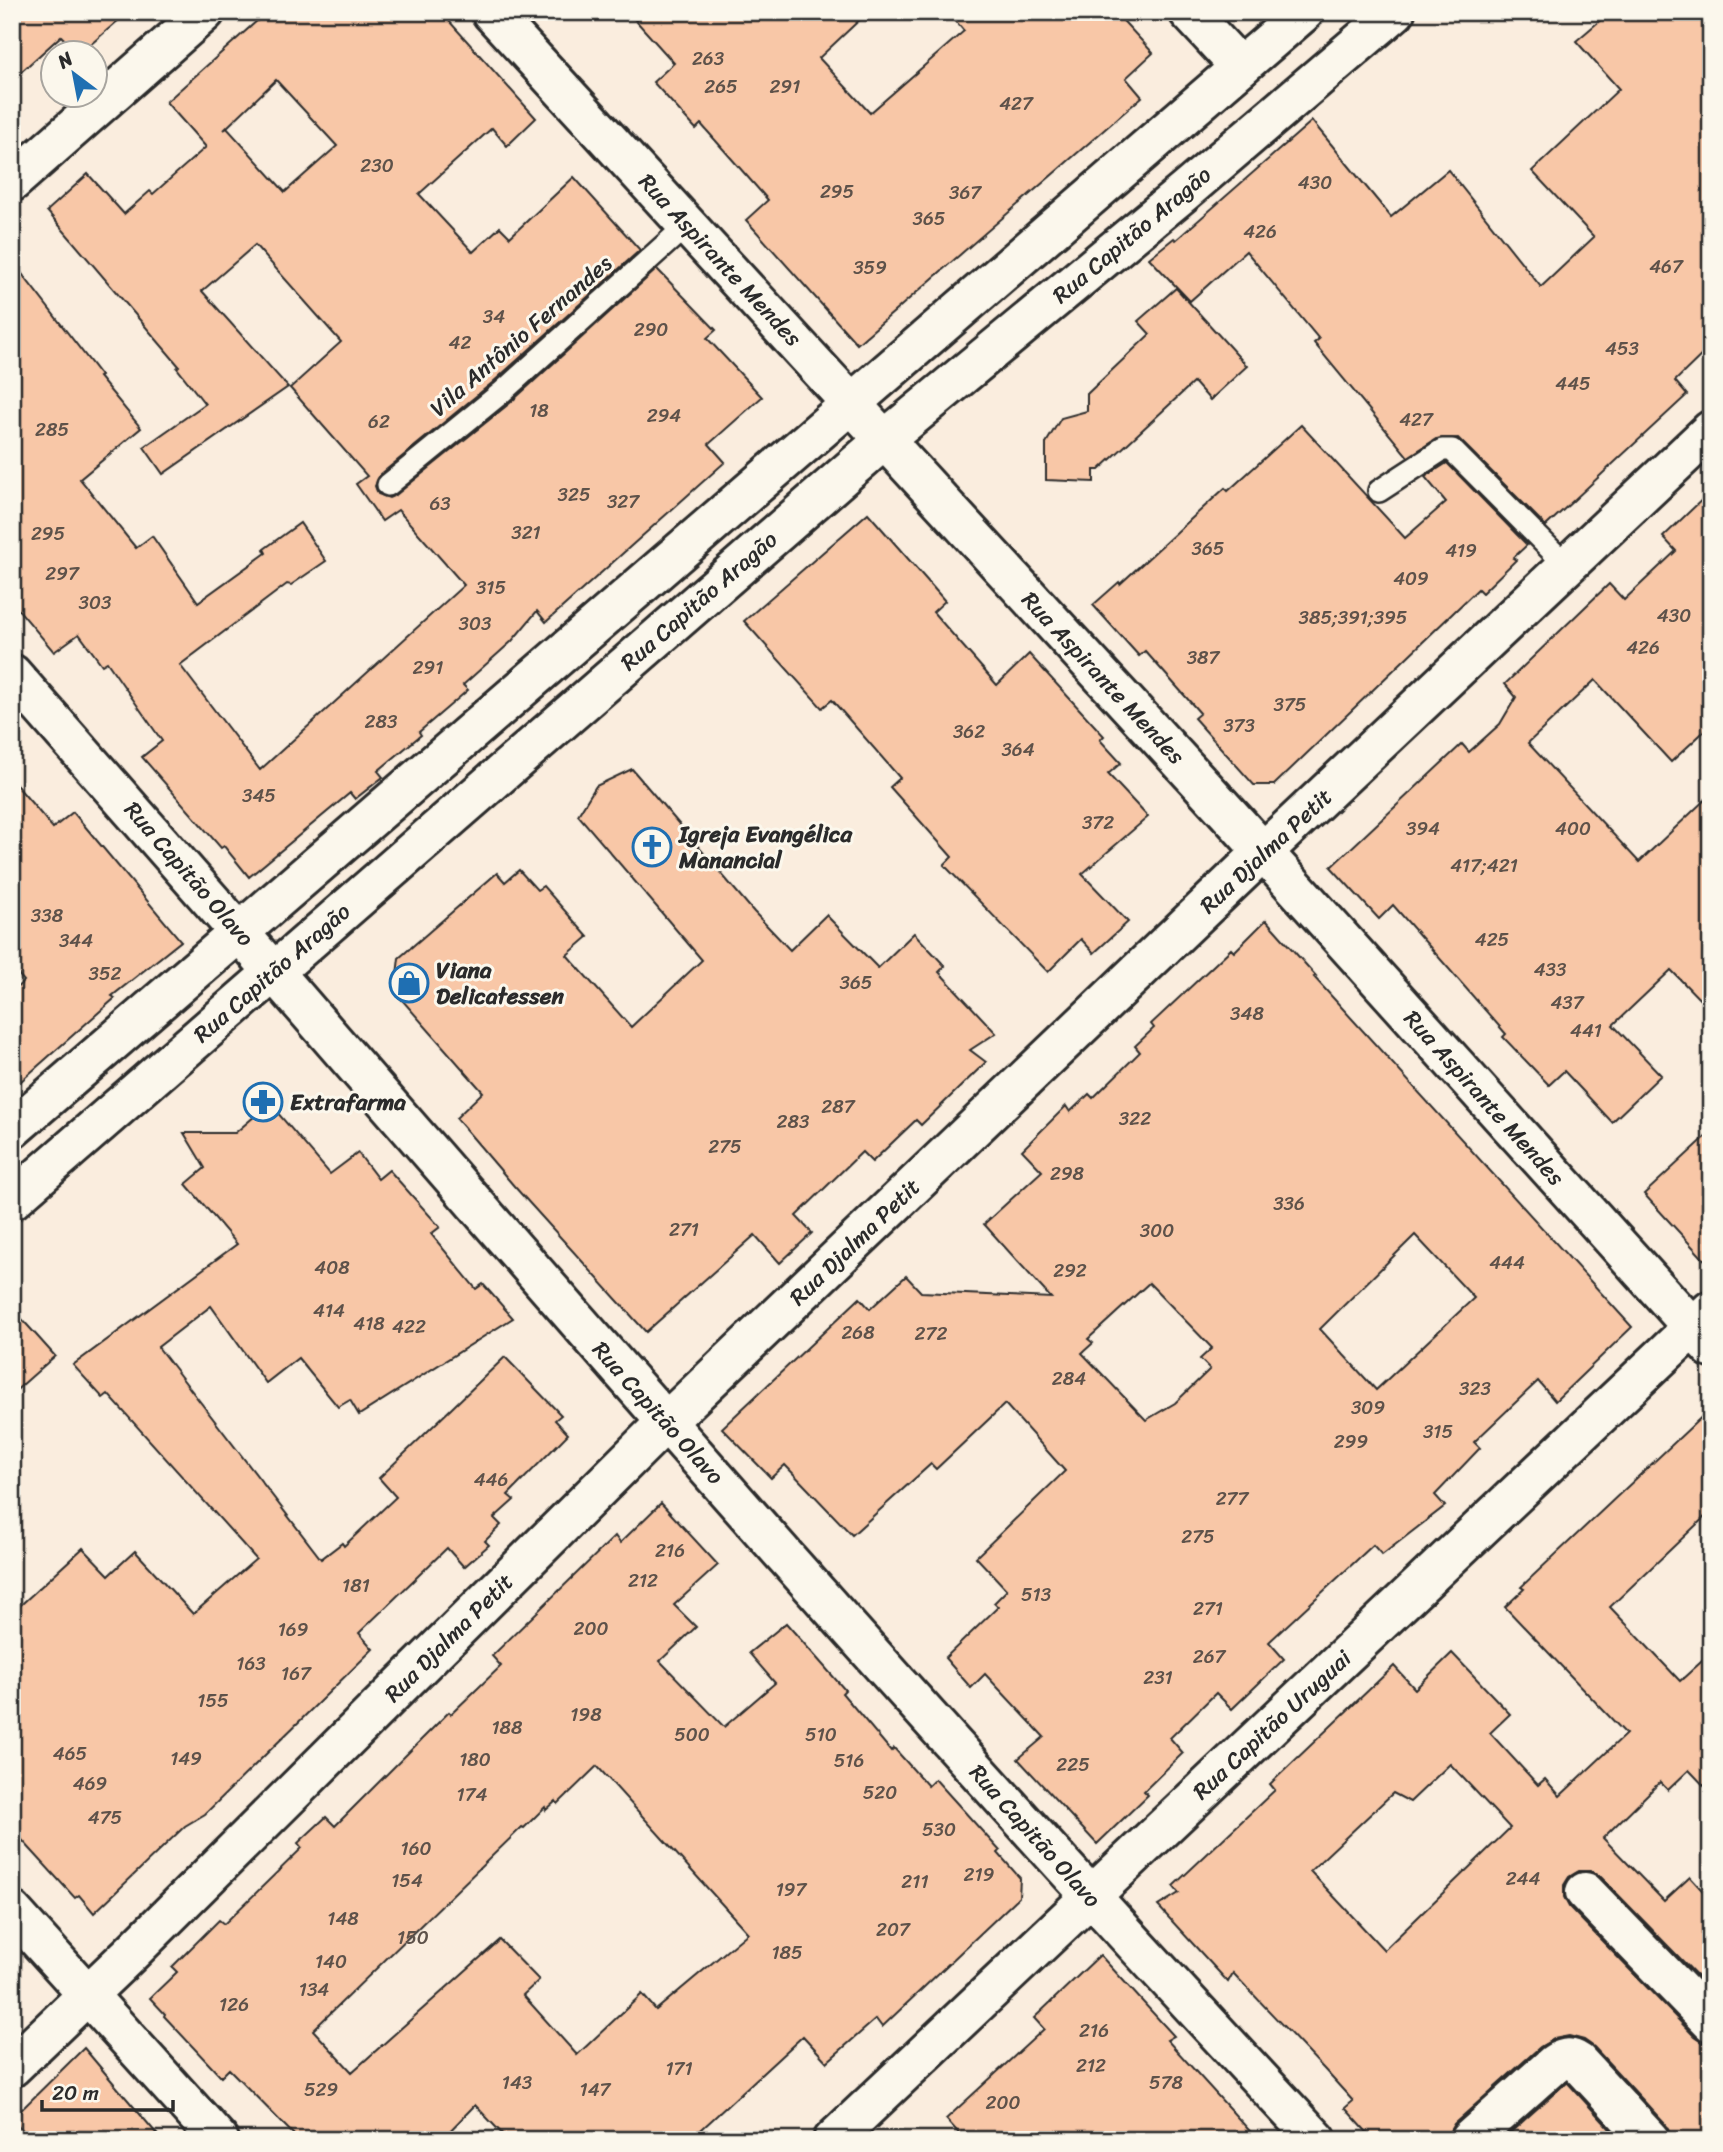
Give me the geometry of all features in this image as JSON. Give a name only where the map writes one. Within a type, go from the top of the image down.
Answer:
[{"type":"street","points":[[12,182],[205,12]]},
{"type":"street","name":"Rua Aspirante Mendes","points":[[491,12],[1262,853],[1705,1329]]},
{"type":"street","points":[[1189,12],[1240,67]]},
{"type":"street","points":[[12,1129],[1304,12]]},
{"type":"street","name":"Rua Capitão Aragão","points":[[12,1200],[883,441],[1184,192],[1395,12]]},
{"type":"street","name":"Rua Djalma Petit","points":[[12,2067],[665,1423],[1262,853],[1711,430]]},
{"type":"street","name":"Rua Capitão Olavo","points":[[12,674],[240,932],[665,1423],[1090,1897],[1317,2140]]},
{"type":"street","name":"Rua Capitão Uruguai","points":[[833,2140],[1090,1897],[1705,1329]]},
{"type":"street","points":[[1585,1892],[1711,2022]]},
{"type":"street","points":[[12,1911],[219,2140]]},
{"type":"street","points":[[1469,2140],[1555,2063],[1567,2058],[1578,2062],[1650,2140]]},
{"type":"lane","name":"Vila Antônio Fernandes","points":[[388,485],[501,393],[687,225]]},
{"type":"lane","points":[[1379,491],[1442,450],[1452,450],[1567,566]]},
{"type":"building","points":[[12,12],[128,12],[98,38],[38,38],[38,57],[12,80]]},
{"type":"building","points":[[267,12],[441,12],[536,118],[507,146],[492,128],[419,194],[473,252],[500,227],[510,237],[574,177],[640,250],[492,383],[380,475],[375,486],[378,494],[389,498],[396,495],[510,403],[657,269],[716,330],[707,338],[762,397],[709,444],[725,462],[546,622],[537,611],[512,641],[463,685],[468,690],[378,771],[383,777],[355,799],[350,793],[249,877],[142,757],[162,741],[107,662],[102,665],[79,634],[54,652],[12,602],[12,261],[141,428],[80,479],[136,548],[152,536],[198,602],[266,553],[264,549],[300,523],[326,561],[291,585],[287,584],[180,665],[260,770],[464,585],[398,510],[382,521],[356,484],[367,476],[290,388],[341,342],[255,245],[202,291],[288,387],[163,474],[144,447],[205,404],[177,368],[179,366],[47,211],[88,174],[124,214],[150,191],[153,194],[206,147],[166,102]],"holes":[[[276,80],[337,146],[285,192],[227,128],[224,130]]]},
{"type":"building","points":[[628,12],[868,12],[819,58],[870,113],[964,31],[948,12],[1115,12],[1153,53],[1126,78],[1142,97],[857,344],[746,220],[768,200],[701,124],[696,129],[653,82],[674,63]]},
{"type":"building","points":[[1610,12],[1711,12],[1711,346],[1675,381],[1687,395],[1546,526],[1458,438],[1436,439],[1408,457],[1314,343],[1319,339],[1246,251],[1190,301],[1149,258],[1174,238],[1176,240],[1312,121],[1391,217],[1448,170],[1541,287],[1594,237],[1532,171],[1619,89],[1576,41]]},
{"type":"building","points":[[1176,288],[1247,366],[1210,400],[1194,382],[1099,470],[1094,470],[1094,482],[1046,480],[1046,443],[1061,418],[1087,411],[1087,394],[1150,334],[1138,321]]},
{"type":"building","points":[[1301,425],[1405,538],[1446,502],[1425,477],[1447,463],[1527,545],[1513,558],[1516,560],[1482,593],[1478,589],[1274,785],[1254,785],[1194,718],[1200,713],[1145,651],[1139,656],[1093,605],[1119,582],[1120,584],[1225,488],[1228,491]]},
{"type":"building","points":[[1711,491],[1711,725],[1671,762],[1595,680],[1528,743],[1639,862],[1711,794],[1711,1011],[1671,970],[1613,1025],[1661,1075],[1612,1122],[1564,1071],[1549,1085],[1503,1037],[1506,1034],[1393,905],[1379,919],[1331,867],[1462,744],[1469,752],[1500,724],[1516,697],[1505,684],[1609,584],[1624,600],[1676,551],[1663,537]]},
{"type":"building","points":[[868,513],[945,601],[933,612],[997,685],[1029,654],[1104,736],[1100,740],[1121,763],[1108,774],[1148,817],[1082,874],[1128,922],[1094,953],[1081,939],[1048,972],[944,865],[952,857],[890,787],[900,778],[832,700],[822,708],[744,621]]},
{"type":"building","points":[[632,769],[754,912],[790,950],[826,915],[878,968],[914,933],[945,966],[939,972],[996,1033],[970,1050],[986,1062],[921,1125],[916,1120],[872,1162],[862,1152],[796,1216],[812,1233],[780,1263],[755,1235],[646,1332],[456,1118],[483,1092],[395,992],[399,958],[497,873],[505,882],[519,870],[537,890],[543,886],[588,937],[567,955],[631,1027],[702,960],[578,815],[596,786]]},
{"type":"building","points":[[12,780],[53,828],[73,812],[181,941],[112,996],[115,998],[12,1089],[12,992],[24,981],[12,967]]},
{"type":"building","points":[[1266,920],[1316,976],[1314,977],[1632,1327],[1555,1401],[1538,1381],[1474,1442],[1480,1448],[1435,1495],[1445,1506],[1382,1555],[1373,1545],[1269,1642],[1284,1659],[1232,1709],[1216,1693],[1170,1738],[1183,1753],[1144,1791],[1148,1795],[1097,1844],[1018,1759],[1044,1737],[985,1674],[971,1688],[945,1658],[998,1607],[994,1603],[1007,1590],[976,1557],[1065,1471],[1005,1404],[936,1469],[931,1464],[852,1535],[785,1465],[771,1478],[722,1428],[860,1298],[870,1309],[906,1276],[921,1292],[1051,1298],[984,1224],[1042,1171],[1022,1150],[1066,1106],[1070,1112],[1089,1094],[1093,1098],[1140,1052],[1135,1046],[1154,1028],[1151,1024],[1231,949],[1234,952]],"holes":[[[1415,1235],[1474,1298],[1376,1390],[1320,1329]],[[1149,1283],[1212,1348],[1200,1359],[1210,1369],[1175,1403],[1146,1420],[1082,1353],[1093,1343],[1088,1339]]]},
{"type":"building","points":[[262,1110],[269,1118],[277,1112],[330,1174],[358,1153],[378,1179],[389,1170],[440,1227],[431,1234],[476,1289],[483,1284],[513,1318],[359,1415],[350,1400],[338,1407],[298,1358],[266,1383],[211,1306],[158,1347],[321,1559],[342,1543],[344,1546],[396,1497],[379,1478],[505,1357],[561,1415],[555,1420],[568,1434],[508,1495],[514,1500],[494,1518],[501,1525],[485,1541],[489,1545],[464,1567],[447,1548],[359,1633],[373,1649],[205,1814],[185,1826],[94,1913],[79,1895],[75,1898],[12,1829],[12,1613],[83,1548],[109,1575],[135,1551],[193,1614],[256,1559],[108,1394],[103,1398],[73,1365],[237,1244],[186,1184],[205,1168],[184,1133],[235,1133]]},
{"type":"building","points":[[1711,1132],[1711,1267],[1644,1194]]},
{"type":"building","points":[[12,1308],[55,1356],[12,1394]]},
{"type":"building","points":[[1711,1408],[1711,1511],[1610,1607],[1680,1681],[1711,1653],[1711,1793],[1689,1770],[1668,1790],[1660,1782],[1603,1838],[1664,1901],[1690,1877],[1711,1900],[1711,1990],[1600,1876],[1590,1871],[1579,1871],[1569,1877],[1564,1885],[1564,1897],[1569,1907],[1695,2037],[1704,2043],[1711,2043],[1711,2140],[1671,2140],[1666,2125],[1594,2047],[1584,2040],[1569,2036],[1554,2039],[1540,2047],[1454,2124],[1448,2140],[1374,2140],[1345,2108],[1353,2101],[1324,2069],[1233,1973],[1228,1982],[1158,1906],[1179,1893],[1173,1886],[1275,1790],[1270,1784],[1394,1666],[1415,1689],[1452,1653],[1510,1714],[1490,1733],[1538,1785],[1545,1779],[1560,1796],[1626,1734],[1505,1607],[1524,1589],[1521,1587]],"holes":[[[1450,1764],[1510,1828],[1384,1950],[1310,1871],[1393,1793],[1410,1802]]]},
{"type":"building","points":[[661,1503],[718,1565],[674,1605],[696,1627],[660,1661],[724,1727],[775,1683],[749,1653],[786,1623],[845,1690],[842,1693],[891,1751],[894,1748],[928,1786],[935,1779],[1000,1851],[998,1853],[1020,1878],[1019,1897],[882,2027],[876,2019],[827,2062],[803,2036],[690,2140],[508,2140],[475,2105],[441,2140],[299,2140],[229,2069],[221,2077],[150,1998],[177,1972],[172,1967],[219,1920],[224,1924],[302,1848],[298,1843],[326,1817],[335,1826],[449,1712],[451,1714],[501,1666],[492,1656],[615,1536],[620,1543]],"holes":[[[597,1766],[748,1933],[656,2010],[642,1994],[577,2055],[523,1995],[539,1980],[500,1940],[352,2072],[313,2030],[522,1827],[545,1807],[546,1810],[556,1801],[558,1804]]]},
{"type":"building","points":[[1100,1955],[1174,2036],[1167,2040],[1258,2140],[965,2140],[946,2119],[1044,2029],[1034,2018]]},
{"type":"building","points":[[84,2048],[162,2140],[32,2140],[12,2119]]},
{"type":"building","points":[[1567,2082],[1620,2140],[1502,2140]]},
{"type":"place","name":"Igreja Evangélica Manancial","points":[[652,847]]},
{"type":"place","name":"Viana Delicatessen","points":[[409,983]]},
{"type":"place","name":"Extrafarma","points":[[263,1102]]}]
